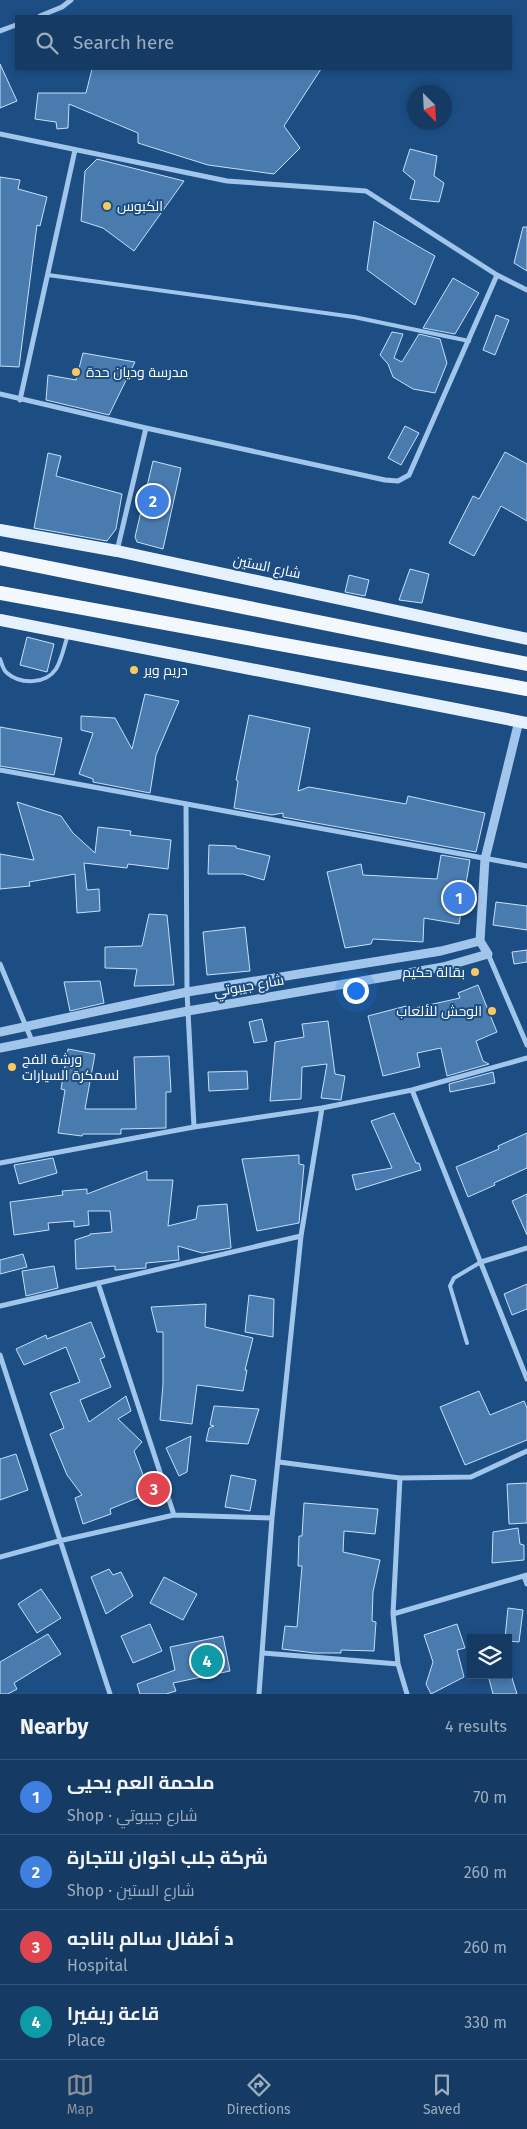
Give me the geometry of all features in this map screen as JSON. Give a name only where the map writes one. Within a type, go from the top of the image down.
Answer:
[{"type":"highway","points":[[0,558],[527,664]]},
{"type":"highway","points":[[0,593],[527,689]]},
{"type":"main road","name":"شارع الستين","points":[[0,530],[117,551],[527,639]]},
{"type":"main road","points":[[0,620],[523,722]]},
{"type":"street","points":[[43,15],[62,8],[71,0]]},
{"type":"street","points":[[0,31],[15,25]]},
{"type":"street","points":[[0,134],[227,181],[366,191],[497,275],[527,290]]},
{"type":"street","points":[[20,400],[75,150]]},
{"type":"street","points":[[0,394],[146,428],[385,480],[398,481],[409,475],[497,275]]},
{"type":"street","points":[[117,551],[146,428]]},
{"type":"street","points":[[523,722],[486,859],[480,941],[488,954],[527,1045]]},
{"type":"street","points":[[0,770],[527,866]]},
{"type":"street","points":[[186,804],[187,992],[194,1127]]},
{"type":"street","name":"شارع جيبوتي","points":[[0,1032],[187,992],[441,950],[480,941]]},
{"type":"street","name":"شارع جيبوتي","points":[[0,1048],[188,1011],[443,967],[488,954]]},
{"type":"street","points":[[0,964],[32,1041]]},
{"type":"street","points":[[0,1163],[194,1127],[322,1108],[412,1090],[527,1058]]},
{"type":"street","points":[[412,1090],[527,1379]]},
{"type":"street","points":[[259,1694],[272,1518],[301,1236],[322,1108]]},
{"type":"street","points":[[0,1306],[301,1236]]},
{"type":"street","points":[[481,1262],[527,1248]]},
{"type":"street","points":[[98,1283],[174,1515]]},
{"type":"street","points":[[0,1355],[110,1694]]},
{"type":"street","points":[[279,1462],[400,1478],[471,1477],[527,1450]]},
{"type":"street","points":[[400,1478],[393,1614],[398,1664],[407,1694]]},
{"type":"street","points":[[0,1557],[59,1541],[174,1515],[272,1518]]},
{"type":"street","points":[[393,1614],[526,1576],[527,1584]]},
{"type":"street","points":[[263,1653],[398,1664]]},
{"type":"lane","points":[[48,275],[354,317],[468,341]]},
{"type":"lane","points":[[0,660],[5,672],[16,679],[38,681],[48,678],[57,668],[69,633]]},
{"type":"lane","points":[[467,1343],[450,1286],[454,1278],[481,1262]]},
{"type":"building","points":[[0,64],[17,101],[0,108]]},
{"type":"building","points":[[92,70],[320,70],[284,126],[300,148],[274,174],[208,165],[138,143],[138,133],[69,104],[68,128],[57,129],[56,122],[35,119],[38,93],[86,93]]},
{"type":"building","points":[[410,149],[437,156],[434,176],[444,183],[439,202],[410,199],[415,181],[403,171]]},
{"type":"building","points":[[97,159],[184,181],[134,251],[103,228],[81,221],[85,171]]},
{"type":"building","points":[[0,177],[20,180],[18,189],[47,197],[40,226],[37,225],[19,367],[0,366]]},
{"type":"building","points":[[374,221],[435,256],[415,305],[367,270]]},
{"type":"building","points":[[523,227],[527,227],[527,271],[514,263]]},
{"type":"building","points":[[453,278],[479,293],[455,334],[423,328]]},
{"type":"building","points":[[496,315],[509,320],[495,355],[483,350]]},
{"type":"building","points":[[392,332],[403,334],[394,358],[402,362],[419,334],[440,339],[447,363],[435,393],[413,389],[393,377],[388,364],[380,355]]},
{"type":"building","points":[[83,353],[135,362],[109,415],[46,400],[48,375],[76,380]]},
{"type":"building","points":[[405,426],[419,433],[401,465],[388,458]]},
{"type":"building","points":[[505,452],[527,464],[527,521],[501,506],[474,556],[449,543],[473,496],[479,499]]},
{"type":"building","points":[[48,453],[61,456],[56,476],[122,494],[116,529],[107,541],[34,528]]},
{"type":"building","points":[[153,461],[181,468],[163,549],[137,542],[135,537]]},
{"type":"building","points":[[410,569],[429,574],[422,603],[399,600]]},
{"type":"building","points":[[349,575],[369,580],[365,596],[345,592]]},
{"type":"building","points":[[27,637],[54,644],[47,672],[20,665]]},
{"type":"building","points":[[145,694],[179,701],[156,755],[150,793],[93,782],[93,779],[79,774],[93,733],[81,730],[81,716],[115,718],[132,749]]},
{"type":"building","points":[[249,715],[310,728],[298,791],[309,787],[406,804],[408,796],[485,813],[476,852],[283,817],[283,813],[272,815],[234,808],[238,781],[236,780]]},
{"type":"building","points":[[0,727],[62,738],[54,775],[0,766]]},
{"type":"building","points":[[17,802],[61,816],[73,833],[95,853],[98,827],[131,831],[130,835],[171,840],[168,869],[128,864],[127,868],[84,863],[87,890],[99,889],[100,911],[77,913],[75,874],[29,882],[30,886],[0,889],[0,854],[34,860]]},
{"type":"building","points":[[209,845],[236,846],[236,848],[270,856],[264,880],[243,874],[208,874]]},
{"type":"building","points":[[441,855],[470,860],[459,924],[424,918],[423,942],[373,939],[371,944],[345,948],[327,872],[361,864],[363,875],[437,879]]},
{"type":"building","points":[[496,902],[527,906],[527,930],[493,925]]},
{"type":"building","points":[[149,914],[167,915],[174,985],[134,986],[137,969],[105,968],[105,947],[142,946]]},
{"type":"building","points":[[245,927],[250,971],[207,975],[203,932]]},
{"type":"building","points":[[527,950],[527,962],[514,964],[512,952]]},
{"type":"building","points":[[100,981],[104,1003],[70,1011],[64,982]]},
{"type":"building","points":[[478,985],[497,1032],[476,1041],[483,1061],[489,1064],[447,1076],[441,1048],[417,1053],[420,1067],[383,1076],[368,1016],[406,1006],[406,1010],[460,998],[458,993]]},
{"type":"building","points":[[262,1019],[267,1041],[254,1043],[249,1022]]},
{"type":"building","points":[[328,1021],[335,1074],[345,1076],[341,1100],[321,1098],[327,1064],[302,1067],[301,1099],[270,1101],[275,1042],[304,1037],[302,1024]]},
{"type":"building","points":[[68,1049],[95,1054],[85,1109],[136,1109],[134,1057],[169,1056],[171,1092],[166,1092],[166,1128],[121,1129],[121,1134],[83,1134],[82,1136],[58,1133],[65,1090],[61,1089]]},
{"type":"building","points":[[247,1071],[248,1089],[209,1091],[208,1072]]},
{"type":"building","points":[[493,1072],[495,1083],[450,1092],[449,1084]]},
{"type":"building","points":[[394,1113],[416,1163],[419,1163],[421,1170],[356,1190],[352,1175],[392,1168],[371,1121]]},
{"type":"building","points":[[527,1133],[527,1168],[468,1197],[456,1167],[499,1149],[498,1146]]},
{"type":"building","points":[[299,1155],[299,1164],[304,1165],[299,1223],[257,1231],[242,1159]]},
{"type":"building","points":[[53,1158],[57,1173],[19,1184],[14,1165]]},
{"type":"building","points":[[147,1171],[147,1180],[173,1180],[168,1226],[196,1219],[198,1206],[227,1204],[231,1248],[202,1253],[178,1246],[179,1260],[146,1263],[146,1268],[115,1270],[115,1266],[76,1269],[75,1240],[90,1234],[112,1232],[110,1211],[88,1211],[89,1225],[74,1227],[74,1221],[48,1223],[49,1230],[14,1235],[10,1202],[63,1195],[62,1191],[87,1189],[87,1194]]},
{"type":"building","points":[[527,1194],[527,1235],[512,1201]]},
{"type":"building","points":[[23,1254],[27,1267],[0,1274],[0,1260]]},
{"type":"building","points":[[54,1266],[58,1288],[26,1296],[22,1271]]},
{"type":"building","points":[[527,1284],[527,1309],[512,1315],[504,1294]]},
{"type":"building","points":[[249,1295],[274,1299],[273,1337],[245,1332]]},
{"type":"building","points":[[206,1304],[205,1327],[253,1338],[245,1370],[247,1370],[243,1391],[197,1385],[192,1424],[160,1420],[163,1384],[163,1332],[157,1332],[151,1307]]},
{"type":"building","points":[[91,1322],[105,1357],[100,1359],[111,1387],[80,1400],[89,1422],[126,1396],[131,1411],[118,1419],[142,1442],[134,1451],[150,1493],[110,1509],[111,1514],[83,1524],[75,1498],[82,1495],[67,1475],[50,1434],[64,1428],[50,1393],[80,1382],[66,1347],[24,1365],[16,1349],[46,1335],[47,1339]]},
{"type":"building","points":[[479,1391],[490,1415],[524,1401],[527,1408],[527,1440],[465,1465],[440,1407]]},
{"type":"building","points":[[214,1406],[259,1409],[248,1444],[206,1441],[209,1428],[214,1426],[210,1425]]},
{"type":"building","points":[[191,1436],[187,1472],[179,1476],[166,1448]]},
{"type":"building","points":[[16,1454],[28,1490],[0,1500],[0,1459]]},
{"type":"building","points":[[231,1475],[256,1480],[250,1511],[225,1507]]},
{"type":"building","points":[[527,1483],[527,1523],[509,1524],[507,1484]]},
{"type":"building","points":[[304,1503],[378,1509],[375,1534],[344,1531],[343,1552],[380,1560],[373,1592],[372,1621],[376,1622],[374,1651],[341,1650],[341,1653],[315,1653],[282,1649],[285,1626],[297,1627],[302,1566],[298,1566],[299,1536],[302,1536]]},
{"type":"building","points":[[518,1528],[520,1544],[524,1545],[524,1560],[492,1563],[493,1532]]},
{"type":"building","points":[[109,1569],[113,1575],[121,1572],[133,1596],[106,1614],[91,1577]]},
{"type":"building","points":[[164,1577],[197,1594],[183,1620],[150,1603]]},
{"type":"building","points":[[41,1589],[61,1618],[37,1633],[18,1604]]},
{"type":"building","points":[[508,1608],[523,1610],[519,1642],[512,1641],[512,1634],[505,1634]]},
{"type":"building","points":[[150,1624],[162,1651],[133,1663],[121,1636]]},
{"type":"building","points":[[457,1624],[465,1648],[457,1650],[464,1677],[431,1694],[426,1684],[433,1662],[424,1635]]},
{"type":"building","points":[[48,1634],[61,1654],[14,1683],[17,1689],[8,1694],[0,1694],[0,1662]]},
{"type":"building","points":[[223,1636],[230,1671],[173,1683],[176,1691],[166,1694],[140,1694],[137,1684],[175,1670],[170,1647]]},
{"type":"building","points":[[512,1678],[517,1694],[493,1694],[489,1679]]},
{"type":"place","name":"الكبوس","points":[[107,206]]},
{"type":"place","name":"مدرسة وديان حدة","points":[[76,372]]},
{"type":"place","name":"شركة جلب اخوان للتجارة","points":[[153,501]]},
{"type":"place","name":"دريم وير","points":[[134,670]]},
{"type":"place","name":"ملحمة العم يحيى","points":[[459,898]]},
{"type":"place","name":"بقالة حكيم","points":[[475,972]]},
{"type":"place","name":"الوحش للألعاب","points":[[492,1011]]},
{"type":"place","name":"ورشة الفج لسمكرة السيارات","points":[[12,1067]]},
{"type":"place","name":"د أطفال سالم باناجه","points":[[154,1489]]},
{"type":"place","name":"قاعة ريفيرا","points":[[207,1661]]}]
